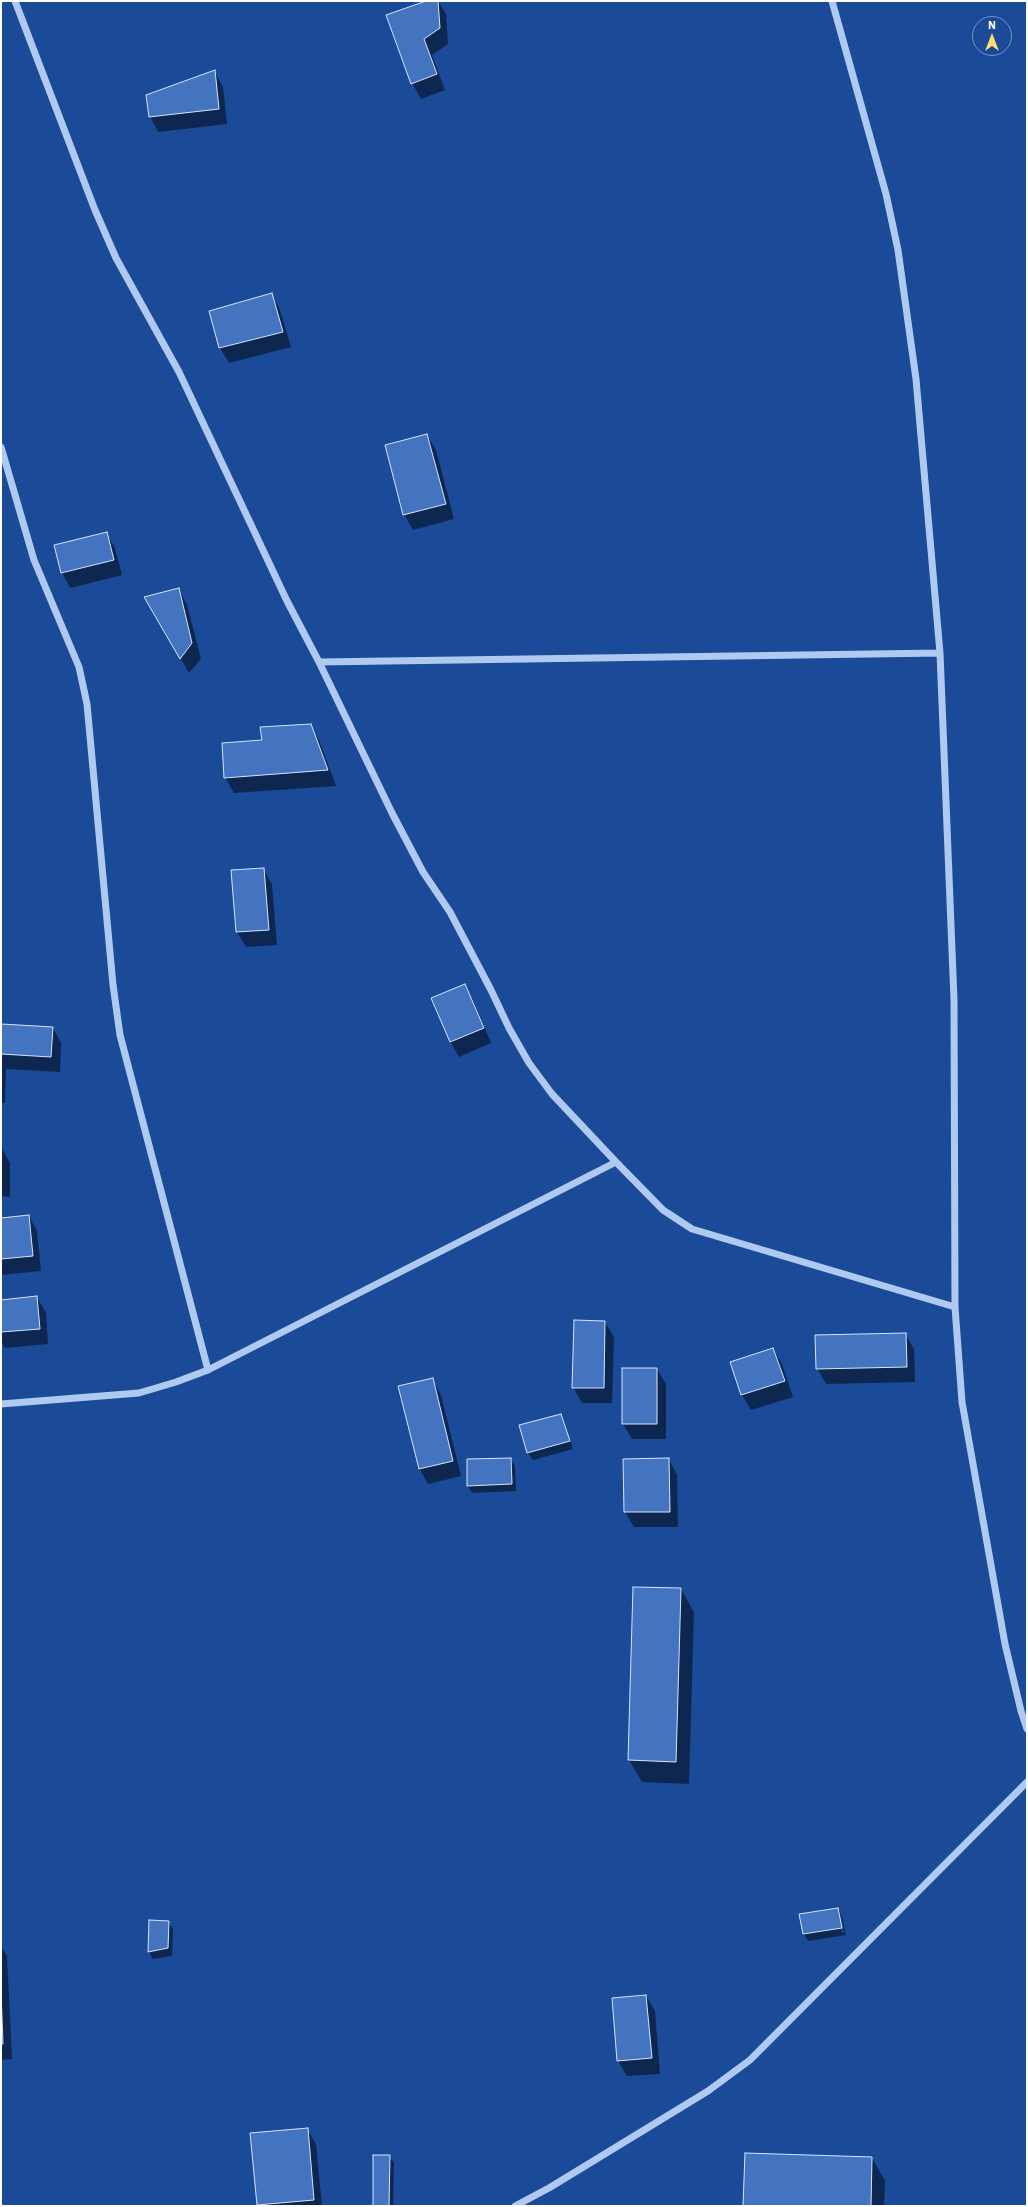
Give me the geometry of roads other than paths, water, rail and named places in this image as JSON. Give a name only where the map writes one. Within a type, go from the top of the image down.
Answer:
[{"type":"street","points":[[16,1],[95,210],[116,258],[179,372],[287,601],[319,662],[392,813],[423,872],[450,912],[509,1028],[529,1062],[552,1094],[663,1210],[692,1229],[955,1307]]},
{"type":"street","points":[[832,1],[886,194],[898,250],[923,443],[940,653],[954,1000],[955,1307],[962,1402],[1005,1644],[1024,1711],[1027,1729]]},
{"type":"street","points":[[1,447],[34,560],[79,667],[87,704],[113,985],[120,1036],[208,1370]]},
{"type":"street","points":[[319,662],[940,653]]},
{"type":"street","points":[[1,1404],[139,1393],[176,1382],[208,1370],[616,1162]]},
{"type":"street","points":[[515,2206],[549,2188],[708,2091],[750,2060],[1027,1782]]}]
